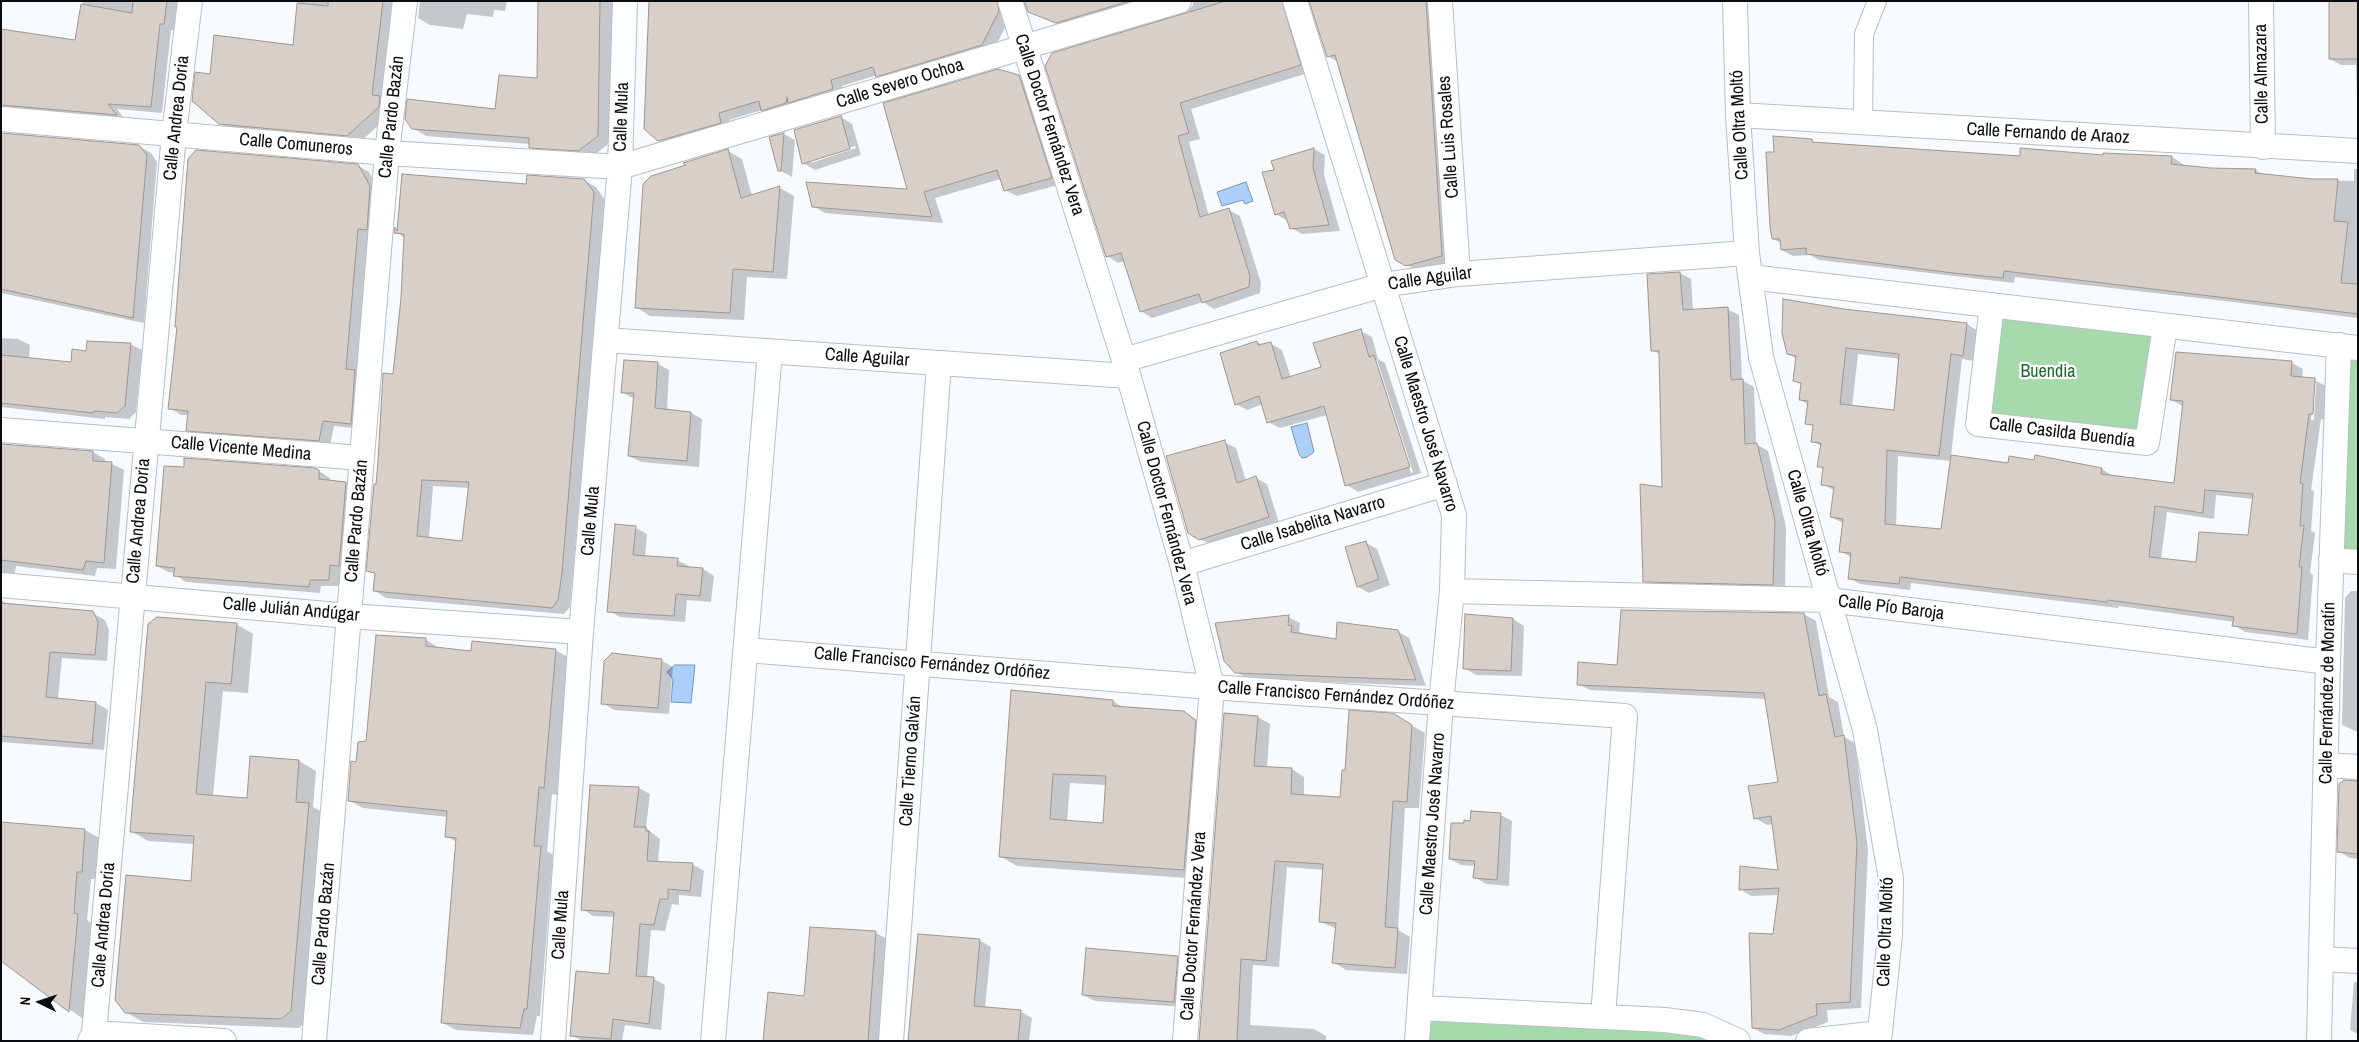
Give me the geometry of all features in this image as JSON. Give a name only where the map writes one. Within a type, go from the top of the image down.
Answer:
[{"type":"street","name":"Calle Andrea Doria","points":[[92,1037],[174,134],[190,1]]},
{"type":"street","name":"Calle Pardo Bazán","points":[[314,1041],[387,152],[405,1]]},
{"type":"street","name":"Calle Mula","points":[[553,1041],[581,632],[620,167],[626,1]]},
{"type":"street","name":"Calle Doctor Fernández Vera","points":[[1010,1],[1126,368],[1182,564],[1212,687],[1185,1041]]},
{"type":"street","name":"Calle Severo Ochoa","points":[[620,167],[1179,1]]},
{"type":"street","name":"Calle Maestro José Navarro","points":[[1295,1],[1454,515],[1452,591],[1441,703],[1417,1041]]},
{"type":"street","name":"Calle Luis Rosales","points":[[1440,1],[1458,274]]},
{"type":"street","name":"Calle Oltra Moltó","points":[[1735,1],[1738,115],[1747,253],[1760,357],[1865,730],[1891,879],[1890,936],[1879,1037]]},
{"type":"street","points":[[1863,123],[1864,34],[1877,1]]},
{"type":"street","name":"Calle Almazara","points":[[2261,1],[2263,147]]},
{"type":"street","name":"Calle Fernando de Araoz","points":[[1738,115],[2263,147],[2358,151]]},
{"type":"street","name":"Calle Comuneros","points":[[1,119],[387,152],[620,167]]},
{"type":"street","name":"Calle Aguilar","points":[[606,340],[939,362],[1126,368],[1383,285],[1458,274],[1747,253]]},
{"type":"street","points":[[1750,277],[2348,346]]},
{"type":"street","name":"Calle Casilda Buendía","points":[[1992,305],[1978,424],[2147,443],[2165,326]]},
{"type":"street","name":"Calle Fernández de Moratín","points":[[2319,1041],[2331,560],[2348,346]]},
{"type":"street","points":[[714,1041],[770,351]]},
{"type":"street","name":"Calle Tierno Galván","points":[[891,1041],[939,362]]},
{"type":"street","name":"Calle Vicente Medina","points":[[1,430],[362,458]]},
{"type":"street","name":"Calle Isabelita Navarro","points":[[1182,564],[1445,484]]},
{"type":"street","points":[[2331,560],[2358,562]]},
{"type":"street","name":"Calle Julián Andúgar","points":[[1,585],[349,616],[581,632]]},
{"type":"street","name":"Calle Pío Baroja","points":[[1452,591],[1829,600],[2328,662]]},
{"type":"street","name":"Calle Francisco Fernández Ordóñez","points":[[746,650],[918,662],[1212,687],[1625,716],[1603,1017]]},
{"type":"street","points":[[2326,765],[2358,767]]},
{"type":"street","points":[[2321,959],[2358,961]]},
{"type":"street","points":[[1420,1008],[1665,1020],[1703,1025],[1738,1041]]},
{"type":"street","points":[[92,1037],[224,1041]]},
{"type":"street","points":[[1808,1041],[1879,1037]]},
{"type":"green space","name":"Buendia","points":[[1992,305],[2165,326],[2147,443],[1978,424]]},
{"type":"green space","points":[[2339,345],[2358,348],[2358,562],[2331,560]]},
{"type":"green space","points":[[1420,1008],[1665,1020],[1738,1041],[1417,1041]]},
{"type":"water","points":[[1246,182],[1253,201],[1245,204],[1243,200],[1222,206],[1217,192]]},
{"type":"water","points":[[1307,423],[1314,452],[1302,458],[1291,427]]},
{"type":"water","points":[[675,665],[695,665],[691,703],[671,702],[673,679],[667,672]]},
{"type":"building","points":[[133,1],[167,1],[164,24],[160,24],[151,107],[108,104],[117,115],[1,105],[1,29],[75,40],[81,4],[132,13]]},
{"type":"building","points":[[328,1],[383,1],[372,95],[380,96],[379,107],[347,136],[219,124],[192,101],[195,72],[210,74],[214,35],[293,45],[297,3],[328,6]]},
{"type":"building","points":[[538,1],[600,1],[598,136],[578,151],[529,148],[529,138],[412,129],[405,119],[407,99],[495,109],[499,75],[537,78]]},
{"type":"building","points":[[649,1],[997,1],[999,11],[982,45],[876,77],[873,67],[831,80],[833,89],[788,103],[787,97],[786,103],[761,111],[759,101],[719,113],[721,123],[658,141],[644,129]]},
{"type":"building","points":[[1024,1],[1130,1],[1056,23],[1028,12]]},
{"type":"building","points":[[1226,1],[1282,1],[1301,65],[1180,103],[1189,133],[1178,136],[1200,217],[1229,208],[1250,276],[1249,287],[1202,303],[1199,294],[1140,312],[1121,253],[1106,257],[1045,66],[1052,53]]},
{"type":"building","points":[[1309,1],[1426,1],[1442,256],[1406,266],[1395,260],[1335,55],[1327,57]]},
{"type":"building","points":[[2329,1],[2358,1],[2358,59],[2329,59]]},
{"type":"building","points":[[998,69],[1019,75],[1052,178],[1004,191],[997,170],[924,192],[932,217],[812,207],[806,182],[907,189],[883,103]]},
{"type":"building","points":[[841,116],[850,149],[802,164],[794,130]]},
{"type":"building","points":[[1,133],[139,145],[147,155],[133,318],[1,289]]},
{"type":"building","points":[[784,133],[781,171],[778,171],[769,137]]},
{"type":"building","points":[[1773,136],[1812,139],[1812,142],[2020,156],[2020,148],[2103,155],[2103,153],[2172,156],[2171,164],[2210,168],[2256,169],[2255,173],[2312,179],[2338,179],[2334,221],[2348,222],[2341,283],[2358,284],[2358,314],[2004,271],[2003,278],[1953,273],[1806,254],[1806,248],[1781,250],[1780,239],[1772,239],[1770,227],[1766,152],[1774,152]]},
{"type":"building","points":[[1314,148],[1313,168],[1329,225],[1290,229],[1284,212],[1275,215],[1262,172],[1274,170],[1271,161]]},
{"type":"building","points":[[728,149],[741,198],[780,186],[773,272],[733,269],[730,313],[635,308],[643,184],[651,176],[686,165],[683,163]]},
{"type":"building","points":[[196,150],[358,164],[370,186],[367,230],[358,229],[346,369],[355,370],[351,424],[323,421],[319,441],[186,431],[188,411],[168,409],[177,327],[175,327],[188,159]]},
{"type":"building","points":[[402,174],[526,184],[527,175],[584,179],[594,192],[562,573],[558,600],[552,608],[373,591],[375,573],[366,571],[378,461],[383,373],[393,374],[401,298],[404,234],[394,233],[395,227],[397,231]],"holes":[[[422,480],[469,482],[462,541],[417,536]]]},
{"type":"building","points":[[1680,272],[1683,310],[1728,307],[1731,380],[1743,379],[1745,444],[1757,443],[1775,520],[1773,585],[1643,582],[1640,484],[1662,487],[1659,351],[1651,351],[1647,274]]},
{"type":"building","points":[[1783,299],[1844,309],[1967,323],[1963,356],[1951,354],[1939,456],[1887,450],[1885,524],[1941,529],[1951,455],[2008,463],[2009,456],[2034,460],[2035,455],[2102,468],[2101,474],[2174,483],[2183,401],[2170,400],[2176,352],[2292,361],[2291,376],[2315,378],[2313,414],[2309,414],[2300,483],[2303,484],[2300,526],[2304,525],[2299,567],[2302,567],[2297,634],[2232,626],[2234,617],[2108,600],[2107,602],[1900,577],[1899,584],[1848,579],[1851,553],[1839,552],[1843,519],[1830,517],[1834,487],[1821,485],[1823,467],[1817,467],[1821,443],[1811,442],[1813,425],[1805,424],[1808,401],[1799,400],[1801,383],[1793,381],[1796,356],[1787,354],[1782,333]],"holes":[[[1846,348],[1899,354],[1894,410],[1840,404]],[[2205,490],[2253,494],[2248,535],[2199,532],[2196,562],[2149,557],[2155,506],[2203,513]]]},
{"type":"building","points":[[1361,329],[1369,357],[1374,355],[1410,467],[1345,486],[1324,406],[1267,423],[1259,396],[1235,405],[1220,353],[1257,341],[1258,345],[1271,342],[1282,379],[1321,367],[1313,343]]},
{"type":"building","points":[[87,341],[131,343],[125,406],[117,413],[94,411],[94,413],[1,403],[1,355],[71,362],[72,349],[86,351]]},
{"type":"building","points":[[624,360],[658,362],[655,408],[691,412],[687,461],[628,456],[634,393],[621,393]]},
{"type":"building","points":[[1225,440],[1237,483],[1256,476],[1269,517],[1199,540],[1188,533],[1166,456]]},
{"type":"building","points":[[1,444],[93,451],[93,461],[112,462],[104,563],[86,561],[83,570],[1,560]]},
{"type":"building","points":[[184,458],[315,468],[319,470],[319,479],[346,482],[339,566],[330,565],[329,580],[310,580],[309,587],[173,576],[175,568],[156,566],[164,466],[184,467]]},
{"type":"building","points":[[615,524],[636,526],[633,555],[678,558],[677,566],[703,568],[700,596],[676,594],[674,616],[607,612]]},
{"type":"building","points":[[1366,541],[1379,579],[1357,587],[1345,547]]},
{"type":"building","points":[[1,603],[93,611],[98,622],[95,655],[50,652],[46,697],[96,702],[92,744],[1,736]]},
{"type":"building","points":[[1621,610],[1804,613],[1819,696],[1826,694],[1835,737],[1844,735],[1857,843],[1850,1002],[1816,1004],[1817,1015],[1779,1030],[1752,1028],[1749,933],[1773,934],[1779,888],[1739,890],[1740,866],[1778,870],[1771,816],[1754,819],[1748,786],[1778,782],[1764,693],[1577,685],[1578,662],[1617,665]]},
{"type":"building","points":[[1465,614],[1513,618],[1511,671],[1463,669]]},
{"type":"building","points":[[1289,615],[1288,625],[1292,626],[1291,632],[1336,639],[1337,622],[1398,630],[1416,680],[1235,673],[1224,661],[1215,623]]},
{"type":"building","points":[[157,617],[237,623],[231,684],[206,682],[196,794],[247,798],[250,756],[299,760],[296,802],[309,803],[291,1011],[281,1019],[125,1013],[115,1000],[126,875],[191,881],[194,836],[130,832],[148,624]]},
{"type":"building","points":[[376,635],[426,638],[426,646],[471,651],[472,641],[556,649],[544,788],[539,787],[534,846],[541,846],[527,1009],[524,1009],[520,1028],[441,1023],[456,838],[445,837],[447,811],[348,801],[351,761],[356,762],[358,742],[366,741]]},
{"type":"building","points":[[612,653],[662,659],[658,708],[601,704],[604,661]]},
{"type":"building","points":[[1011,690],[1113,700],[1113,706],[1184,711],[1196,721],[1184,870],[999,857]],"holes":[[[1053,774],[1106,776],[1103,823],[1050,819]]]},
{"type":"building","points":[[1349,710],[1393,713],[1412,725],[1407,802],[1393,801],[1385,927],[1398,928],[1395,968],[1332,963],[1336,923],[1319,922],[1323,864],[1275,861],[1266,961],[1241,959],[1237,1041],[1199,1041],[1224,713],[1258,716],[1254,766],[1292,768],[1291,794],[1340,797],[1342,770],[1345,770]]},
{"type":"building","points":[[2344,780],[2358,781],[2358,854],[2337,852],[2339,784]]},
{"type":"building","points":[[590,785],[639,787],[634,827],[646,827],[646,831],[649,831],[647,861],[693,863],[690,891],[668,889],[668,899],[660,899],[654,925],[640,924],[636,976],[654,977],[649,1024],[613,1019],[611,1039],[570,1036],[576,971],[609,974],[614,912],[581,910]]},
{"type":"building","points":[[1471,811],[1501,813],[1497,880],[1473,878],[1475,861],[1449,859],[1451,823],[1464,823],[1464,820],[1470,821]]},
{"type":"building","points":[[1,822],[85,829],[82,872],[77,872],[74,913],[78,914],[69,1012],[1,961]]},
{"type":"building","points":[[810,927],[876,931],[868,1041],[763,1041],[768,992],[804,996]]},
{"type":"building","points":[[918,934],[980,939],[974,1006],[1021,1010],[1018,1041],[908,1041]]},
{"type":"building","points":[[1086,948],[1178,956],[1174,1002],[1082,995]]}]
